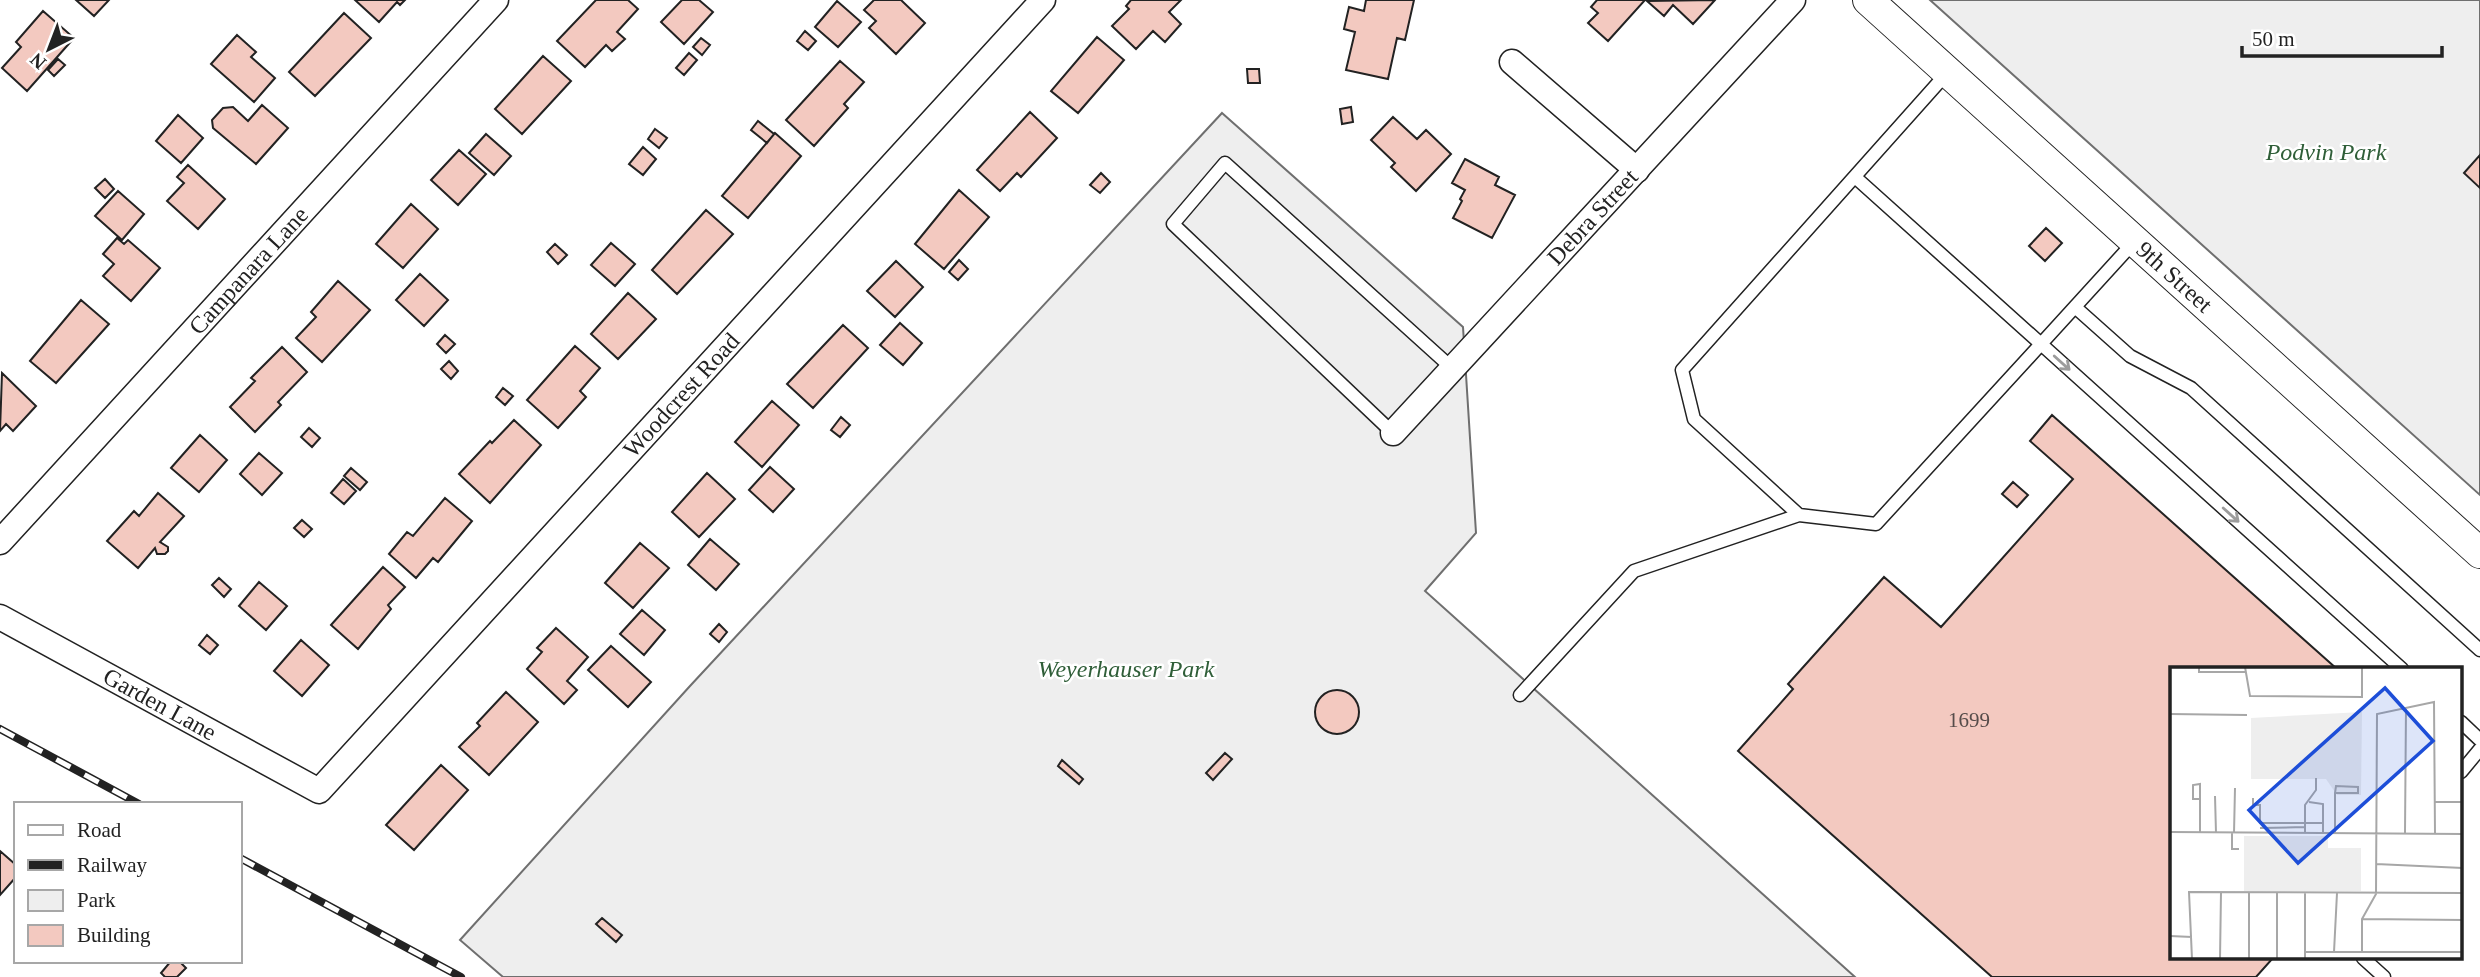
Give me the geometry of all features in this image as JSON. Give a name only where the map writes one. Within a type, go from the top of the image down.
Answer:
[{"type":"street","name":"Campanara Lane","points":[[0,542],[496,0]]},
{"type":"street","name":"Woodcrest Road","points":[[319,791],[1044,0]]},
{"type":"street","name":"Debra Street","points":[[1393,433],[1793,0]]},
{"type":"street","name":"9th Street","points":[[1868,0],[2480,553]]},
{"type":"street","points":[[1512,62],[1637,170]]},
{"type":"street","name":"Garden Lane","points":[[0,617],[319,791]]},
{"type":"lane","points":[[1799,515],[1694,419],[1682,370],[1948,72]]},
{"type":"lane","points":[[1393,433],[1173,224],[1225,163],[1453,369]]},
{"type":"lane","points":[[1855,177],[2400,667]]},
{"type":"lane","points":[[1520,695],[1634,571],[1799,515],[1876,524],[2134,242]]},
{"type":"lane","points":[[2074,307],[2130,356],[2191,387],[2480,650]]},
{"type":"lane","points":[[2462,723],[2480,740]]},
{"type":"lane","points":[[2462,771],[2480,749]]},
{"type":"lane","points":[[2365,960],[2384,977]]},
{"type":"green space","name":"Podvin Park","points":[[1930,0],[2480,0],[2480,495]]},
{"type":"green space","name":"Weyerhauser Park","points":[[1222,113],[1463,327],[1476,533],[1425,591],[1855,977],[503,977],[460,940],[690,686]]},
{"type":"building","points":[[76,0],[109,0],[94,16]]},
{"type":"building","points":[[355,0],[405,0],[400,5],[397,2],[379,22]]},
{"type":"building","points":[[596,0],[628,0],[638,9],[617,32],[625,39],[612,51],[606,45],[585,67],[557,41]]},
{"type":"building","points":[[682,0],[699,0],[713,12],[684,44],[661,22]]},
{"type":"building","points":[[874,0],[901,0],[925,23],[896,54],[869,28],[876,21],[864,10]]},
{"type":"building","points":[[1131,0],[1181,0],[1169,12],[1181,24],[1165,42],[1153,31],[1136,49],[1112,26],[1129,9],[1126,6]]},
{"type":"building","points":[[1366,0],[1414,0],[1405,40],[1397,38],[1388,79],[1346,70],[1355,32],[1344,29],[1349,7],[1364,11]]},
{"type":"building","points":[[1597,0],[1645,0],[1608,41],[1588,23],[1598,13],[1591,7]]},
{"type":"building","points":[[1715,0],[1693,24],[1673,5],[1664,16],[1647,1]]},
{"type":"building","points":[[837,1],[861,22],[838,47],[815,27]]},
{"type":"building","points":[[43,11],[74,38],[27,91],[2,68],[21,47],[16,42]]},
{"type":"building","points":[[344,13],[371,38],[315,96],[289,72]]},
{"type":"building","points":[[805,31],[816,41],[808,50],[797,41]]},
{"type":"building","points":[[237,35],[256,52],[251,57],[275,78],[254,102],[211,64]]},
{"type":"building","points":[[1097,37],[1124,60],[1078,113],[1051,91]]},
{"type":"building","points":[[701,38],[710,45],[702,55],[693,47]]},
{"type":"building","points":[[689,53],[697,60],[684,75],[676,68]]},
{"type":"building","points":[[543,56],[571,81],[522,134],[495,109]]},
{"type":"building","points":[[58,59],[65,65],[54,76],[48,70]]},
{"type":"building","points":[[840,61],[864,82],[844,104],[848,108],[814,146],[786,120]]},
{"type":"building","points":[[1247,69],[1259,69],[1260,83],[1248,83]]},
{"type":"building","points":[[262,105],[288,128],[256,164],[213,128],[212,120],[223,108],[233,107],[248,121]]},
{"type":"building","points":[[1351,107],[1353,122],[1342,124],[1340,109]]},
{"type":"building","points":[[1030,112],[1057,138],[1021,177],[1017,173],[1000,191],[977,170]]},
{"type":"building","points":[[178,115],[203,138],[181,163],[156,141]]},
{"type":"building","points":[[1393,117],[1417,139],[1426,130],[1451,154],[1416,191],[1391,167],[1395,163],[1371,140]]},
{"type":"building","points":[[758,121],[774,134],[767,143],[751,130]]},
{"type":"building","points":[[655,129],[667,138],[659,148],[648,139]]},
{"type":"building","points":[[775,133],[801,156],[748,218],[722,196]]},
{"type":"building","points":[[486,134],[511,156],[494,175],[469,153]]},
{"type":"building","points":[[643,147],[656,159],[643,175],[629,164]]},
{"type":"building","points":[[459,150],[486,174],[458,205],[431,180]]},
{"type":"building","points":[[2480,155],[2480,188],[2464,173]]},
{"type":"building","points":[[1465,159],[1499,177],[1495,185],[1515,195],[1492,238],[1453,218],[1465,190],[1452,183]]},
{"type":"building","points":[[188,165],[225,199],[198,229],[167,201],[184,183],[177,177]]},
{"type":"building","points":[[1101,173],[1110,182],[1100,193],[1090,185]]},
{"type":"building","points":[[105,179],[114,189],[105,198],[95,188]]},
{"type":"building","points":[[959,190],[989,217],[944,269],[915,244]]},
{"type":"building","points":[[118,191],[144,214],[122,240],[95,216]]},
{"type":"building","points":[[411,204],[438,229],[403,268],[376,244]]},
{"type":"building","points":[[706,210],[733,234],[677,294],[652,270]]},
{"type":"building","points":[[2046,228],[2062,243],[2045,261],[2029,246]]},
{"type":"building","points":[[117,238],[124,244],[128,240],[160,268],[131,301],[103,276],[114,264],[103,254]]},
{"type":"building","points":[[611,243],[635,264],[615,286],[591,265]]},
{"type":"building","points":[[555,244],[567,255],[558,264],[547,252]]},
{"type":"building","points":[[959,260],[968,269],[958,280],[949,272]]},
{"type":"building","points":[[896,261],[923,287],[895,317],[867,291]]},
{"type":"building","points":[[420,274],[448,300],[424,326],[396,300]]},
{"type":"building","points":[[338,281],[370,310],[322,362],[296,338],[316,317],[311,312]]},
{"type":"building","points":[[628,293],[656,319],[618,359],[591,334]]},
{"type":"building","points":[[81,300],[109,324],[56,383],[30,361]]},
{"type":"building","points":[[900,323],[922,343],[903,365],[880,345]]},
{"type":"building","points":[[843,325],[868,348],[813,408],[787,384]]},
{"type":"building","points":[[445,335],[455,344],[446,353],[437,344]]},
{"type":"building","points":[[575,346],[600,368],[580,391],[586,397],[558,428],[527,400]]},
{"type":"building","points":[[282,347],[307,372],[278,402],[281,405],[255,432],[230,407],[255,381],[251,378]]},
{"type":"building","points":[[449,361],[458,371],[451,379],[441,369]]},
{"type":"building","points":[[2,373],[36,406],[13,431],[6,424],[0,431]]},
{"type":"building","points":[[503,388],[513,396],[505,405],[496,397]]},
{"type":"building","points":[[772,401],[799,425],[762,467],[735,442]]},
{"type":"building","points":[[2052,415],[2335,667],[2170,667],[2170,960],[2271,960],[2256,977],[1992,977],[1738,751],[1793,689],[1788,684],[1884,577],[1941,627],[2073,479],[2030,441]]},
{"type":"building","points":[[841,417],[850,425],[840,437],[831,430]]},
{"type":"building","points":[[514,420],[541,445],[490,503],[459,474]]},
{"type":"building","points":[[309,428],[320,438],[312,447],[301,437]]},
{"type":"building","points":[[200,435],[227,460],[199,492],[171,468]]},
{"type":"building","points":[[259,453],[282,473],[262,495],[240,474]]},
{"type":"building","points":[[770,467],[794,489],[773,512],[749,490]]},
{"type":"building","points":[[351,468],[367,482],[360,490],[344,476]]},
{"type":"building","points":[[707,473],[735,499],[699,537],[672,512]]},
{"type":"building","points":[[343,479],[356,491],[344,504],[331,493]]},
{"type":"building","points":[[2013,482],[2028,495],[2017,507],[2002,494]]},
{"type":"building","points":[[158,493],[184,516],[160,542],[168,547],[168,551],[165,554],[157,554],[155,548],[138,568],[107,541],[134,511],[139,516]]},
{"type":"building","points":[[445,498],[472,521],[438,562],[433,558],[416,578],[389,554],[407,532],[413,536]]},
{"type":"building","points":[[302,520],[312,529],[304,537],[294,528]]},
{"type":"building","points":[[710,539],[739,564],[716,590],[688,565]]},
{"type":"building","points":[[640,543],[669,568],[633,608],[605,583]]},
{"type":"building","points":[[383,567],[405,587],[388,605],[391,609],[358,649],[331,625]]},
{"type":"building","points":[[219,578],[231,589],[224,597],[212,585]]},
{"type":"building","points":[[259,582],[287,606],[266,630],[239,606]]},
{"type":"building","points":[[642,610],[665,630],[644,655],[620,634]]},
{"type":"building","points":[[719,624],[727,632],[719,642],[710,634]]},
{"type":"building","points":[[556,628],[588,657],[567,681],[577,690],[564,704],[527,669],[542,652],[537,648]]},
{"type":"building","points":[[207,635],[218,645],[210,654],[199,645]]},
{"type":"building","points":[[301,640],[329,665],[302,696],[274,671]]},
{"type":"building","points":[[611,646],[651,682],[628,707],[588,670]]},
{"type":"building","points":[[1337,690],[1352,697],[1359,712],[1352,727],[1337,734],[1322,727],[1315,712],[1322,697]]},
{"type":"building","points":[[506,692],[538,722],[489,775],[459,747],[480,726],[477,723]]},
{"type":"building","points":[[1225,753],[1232,759],[1213,780],[1206,773]]},
{"type":"building","points":[[1062,760],[1083,779],[1079,784],[1058,766]]},
{"type":"building","points":[[441,765],[468,790],[414,850],[386,825]]},
{"type":"building","points":[[0,851],[14,863],[14,879],[0,895]]},
{"type":"building","points":[[602,918],[622,935],[616,942],[596,924]]},
{"type":"building","points":[[169,963],[181,963],[186,968],[177,977],[165,977],[161,973]]},
{"type":"railway","points":[[0,729],[135,802]]},
{"type":"railway","points":[[242,859],[461,977]]}]
